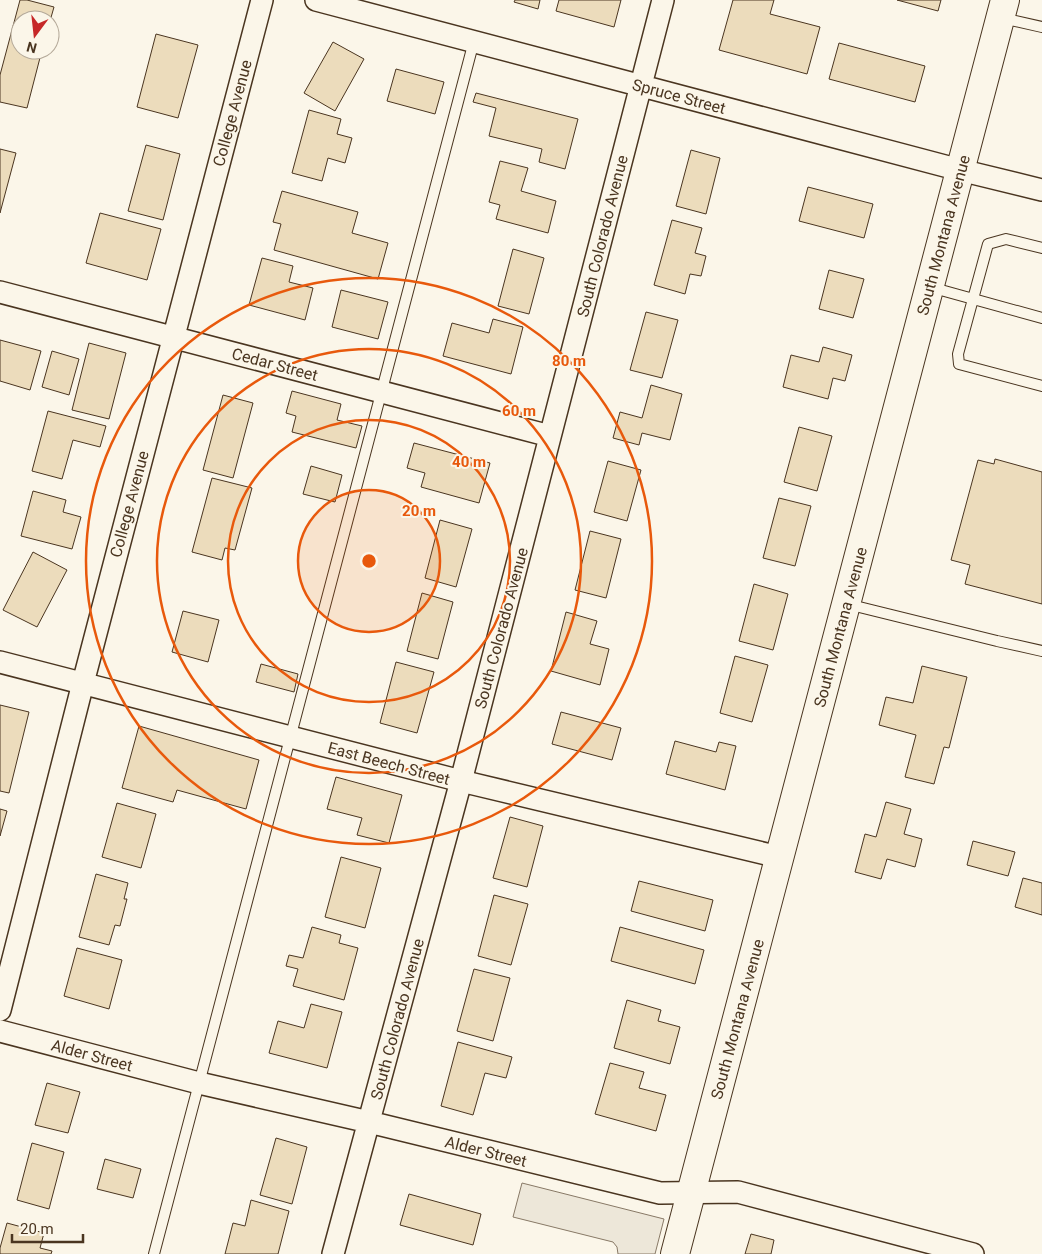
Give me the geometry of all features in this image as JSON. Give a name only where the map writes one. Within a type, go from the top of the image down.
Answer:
[{"type":"street","name":"College Avenue","points":[[0,1010],[83,683],[262,0]]},
{"type":"street","name":"Spruce Street","points":[[316,0],[1042,190]]},
{"type":"street","name":"South Colorado Avenue","points":[[333,1254],[461,782],[663,0]]},
{"type":"street","name":"South Montana Avenue","points":[[675,1254],[1003,9]]},
{"type":"street","name":"Cedar Street","points":[[0,292],[550,436]]},
{"type":"street","name":"East Beech Street","points":[[0,662],[461,782],[779,857]]},
{"type":"street","name":"Alder Street","points":[[0,1031],[199,1083],[660,1192],[738,1192],[973,1254]]},
{"type":"lane","points":[[1003,9],[1042,27]]},
{"type":"lane","points":[[154,1254],[474,42]]},
{"type":"lane","points":[[1042,248],[1006,239],[988,244],[958,354],[959,364],[1042,386]]},
{"type":"lane","points":[[930,287],[1042,318]]},
{"type":"lane","points":[[846,603],[1042,651]]},
{"type":"shaded area","points":[[522,1183],[664,1219],[655,1254],[618,1254],[617,1247],[613,1242],[513,1217]]},
{"type":"building","points":[[20,0],[54,7],[53,10],[17,10]]},
{"type":"building","points":[[515,0],[540,0],[538,9],[514,2]]},
{"type":"building","points":[[559,0],[621,0],[614,27],[556,11]]},
{"type":"building","points":[[733,0],[774,0],[770,14],[820,27],[807,74],[719,50]]},
{"type":"building","points":[[897,0],[941,0],[938,11]]},
{"type":"building","points":[[156,34],[198,45],[178,118],[137,107]]},
{"type":"building","points":[[10,38],[10,60],[39,60],[27,108],[0,102],[0,75]]},
{"type":"building","points":[[333,42],[364,59],[335,111],[304,93]]},
{"type":"building","points":[[839,43],[925,66],[915,102],[829,79]]},
{"type":"building","points":[[396,69],[444,82],[435,114],[387,101]]},
{"type":"building","points":[[476,93],[578,119],[565,169],[539,162],[542,149],[489,136],[496,108],[473,102]]},
{"type":"building","points":[[309,110],[341,119],[337,134],[352,138],[345,163],[328,158],[322,181],[292,173]]},
{"type":"building","points":[[146,145],[180,154],[163,220],[128,211]]},
{"type":"building","points":[[0,149],[16,153],[0,213]]},
{"type":"building","points":[[691,150],[720,158],[706,214],[676,206]]},
{"type":"building","points":[[500,161],[528,168],[521,191],[556,201],[548,233],[496,219],[500,205],[489,202]]},
{"type":"building","points":[[808,187],[873,204],[864,238],[799,221]]},
{"type":"building","points":[[282,191],[358,212],[352,233],[388,243],[378,279],[274,250],[281,224],[273,222]]},
{"type":"building","points":[[100,213],[161,229],[147,280],[86,263]]},
{"type":"building","points":[[672,220],[702,228],[695,253],[706,256],[701,276],[690,274],[685,294],[654,285]]},
{"type":"building","points":[[513,249],[544,258],[529,314],[498,306]]},
{"type":"building","points":[[262,258],[293,266],[289,282],[313,288],[305,320],[249,305]]},
{"type":"building","points":[[829,270],[864,279],[853,318],[819,309]]},
{"type":"building","points":[[341,290],[388,302],[378,339],[332,327]]},
{"type":"building","points":[[646,312],[678,320],[662,378],[630,370]]},
{"type":"building","points":[[493,319],[523,327],[511,374],[443,356],[452,323],[489,333]]},
{"type":"building","points":[[0,340],[41,351],[30,390],[0,381]]},
{"type":"building","points":[[89,343],[126,353],[109,419],[72,410]]},
{"type":"building","points":[[823,347],[852,355],[845,381],[833,378],[828,399],[783,387],[791,355],[819,362]]},
{"type":"building","points":[[52,351],[79,359],[69,395],[42,387]]},
{"type":"building","points":[[651,385],[682,394],[670,440],[642,433],[639,445],[613,438],[620,412],[642,418]]},
{"type":"building","points":[[292,391],[341,404],[337,420],[362,426],[356,448],[292,432],[296,416],[286,413]]},
{"type":"building","points":[[223,395],[253,403],[233,478],[203,470]]},
{"type":"building","points":[[48,411],[106,426],[100,447],[73,440],[62,479],[32,471]]},
{"type":"building","points":[[799,427],[832,436],[817,491],[784,482]]},
{"type":"building","points":[[414,443],[490,463],[479,503],[421,487],[425,473],[407,468]]},
{"type":"building","points":[[995,459],[1042,472],[1042,604],[965,584],[970,565],[951,560],[978,460],[994,464]]},
{"type":"building","points":[[608,461],[641,470],[627,521],[594,512]]},
{"type":"building","points":[[311,466],[342,475],[335,502],[303,494]]},
{"type":"building","points":[[212,478],[252,488],[235,550],[225,548],[222,560],[192,552]]},
{"type":"building","points":[[33,491],[66,500],[63,512],[81,517],[72,549],[21,536]]},
{"type":"building","points":[[779,498],[811,506],[795,566],[763,558]]},
{"type":"building","points":[[440,520],[472,529],[456,587],[425,578]]},
{"type":"building","points":[[590,531],[621,539],[606,598],[575,590]]},
{"type":"building","points":[[33,552],[67,570],[37,627],[3,610]]},
{"type":"building","points":[[754,584],[788,594],[773,650],[739,641]]},
{"type":"building","points":[[422,593],[453,602],[438,659],[407,651]]},
{"type":"building","points":[[183,611],[219,620],[208,662],[172,652]]},
{"type":"building","points":[[566,612],[597,621],[590,644],[609,649],[600,685],[551,671]]},
{"type":"building","points":[[735,656],[768,665],[752,722],[720,713]]},
{"type":"building","points":[[396,662],[434,672],[417,733],[380,723]]},
{"type":"building","points":[[261,664],[298,674],[294,692],[256,682]]},
{"type":"building","points":[[922,666],[967,677],[949,748],[944,747],[934,784],[905,777],[916,735],[879,725],[886,697],[913,703]]},
{"type":"building","points":[[0,705],[29,712],[9,793],[0,791]]},
{"type":"building","points":[[561,712],[621,728],[612,760],[552,744]]},
{"type":"building","points":[[139,726],[259,760],[246,809],[177,790],[173,802],[122,788]]},
{"type":"building","points":[[675,741],[716,752],[719,742],[736,746],[725,790],[666,774]]},
{"type":"building","points":[[336,777],[402,795],[389,843],[357,835],[362,818],[327,809]]},
{"type":"building","points":[[886,802],[911,809],[904,834],[922,839],[915,867],[887,859],[881,879],[855,872],[865,834],[876,837]]},
{"type":"building","points":[[117,803],[156,814],[141,868],[102,857]]},
{"type":"building","points":[[0,809],[7,811],[0,836]]},
{"type":"building","points":[[510,817],[543,826],[527,887],[493,878]]},
{"type":"building","points":[[973,841],[1015,852],[1008,876],[967,865]]},
{"type":"building","points":[[341,857],[381,868],[365,928],[325,917]]},
{"type":"building","points":[[96,874],[128,883],[124,899],[127,899],[120,926],[115,925],[109,945],[79,937]]},
{"type":"building","points":[[1023,878],[1042,883],[1042,915],[1015,907]]},
{"type":"building","points":[[639,881],[713,900],[705,931],[631,911]]},
{"type":"building","points":[[494,895],[528,904],[511,965],[478,956]]},
{"type":"building","points":[[312,927],[341,935],[339,943],[358,948],[344,1000],[293,986],[298,969],[286,966],[289,955],[303,958]]},
{"type":"building","points":[[620,927],[704,950],[695,984],[611,961]]},
{"type":"building","points":[[77,948],[122,960],[109,1009],[64,996]]},
{"type":"building","points":[[474,969],[510,978],[493,1041],[457,1031]]},
{"type":"building","points":[[627,1000],[661,1010],[658,1021],[680,1027],[670,1064],[614,1048]]},
{"type":"building","points":[[311,1004],[342,1012],[327,1068],[269,1053],[278,1021],[304,1028]]},
{"type":"building","points":[[458,1042],[512,1057],[506,1078],[485,1073],[473,1115],[441,1106]]},
{"type":"building","points":[[610,1063],[644,1072],[639,1088],[666,1095],[656,1131],[595,1114]]},
{"type":"building","points":[[47,1083],[80,1092],[68,1133],[35,1125]]},
{"type":"building","points":[[276,1138],[307,1147],[292,1204],[260,1195]]},
{"type":"building","points":[[32,1143],[64,1152],[49,1209],[17,1200]]},
{"type":"building","points":[[105,1159],[141,1169],[133,1198],[97,1189]]},
{"type":"building","points":[[409,1194],[481,1214],[473,1245],[400,1225]]},
{"type":"building","points":[[251,1200],[289,1211],[278,1254],[225,1254],[233,1223],[245,1226]]},
{"type":"building","points":[[7,1223],[44,1233],[40,1248],[52,1251],[51,1254],[0,1254]]},
{"type":"building","points":[[751,1234],[774,1240],[771,1254],[745,1254]]}]
